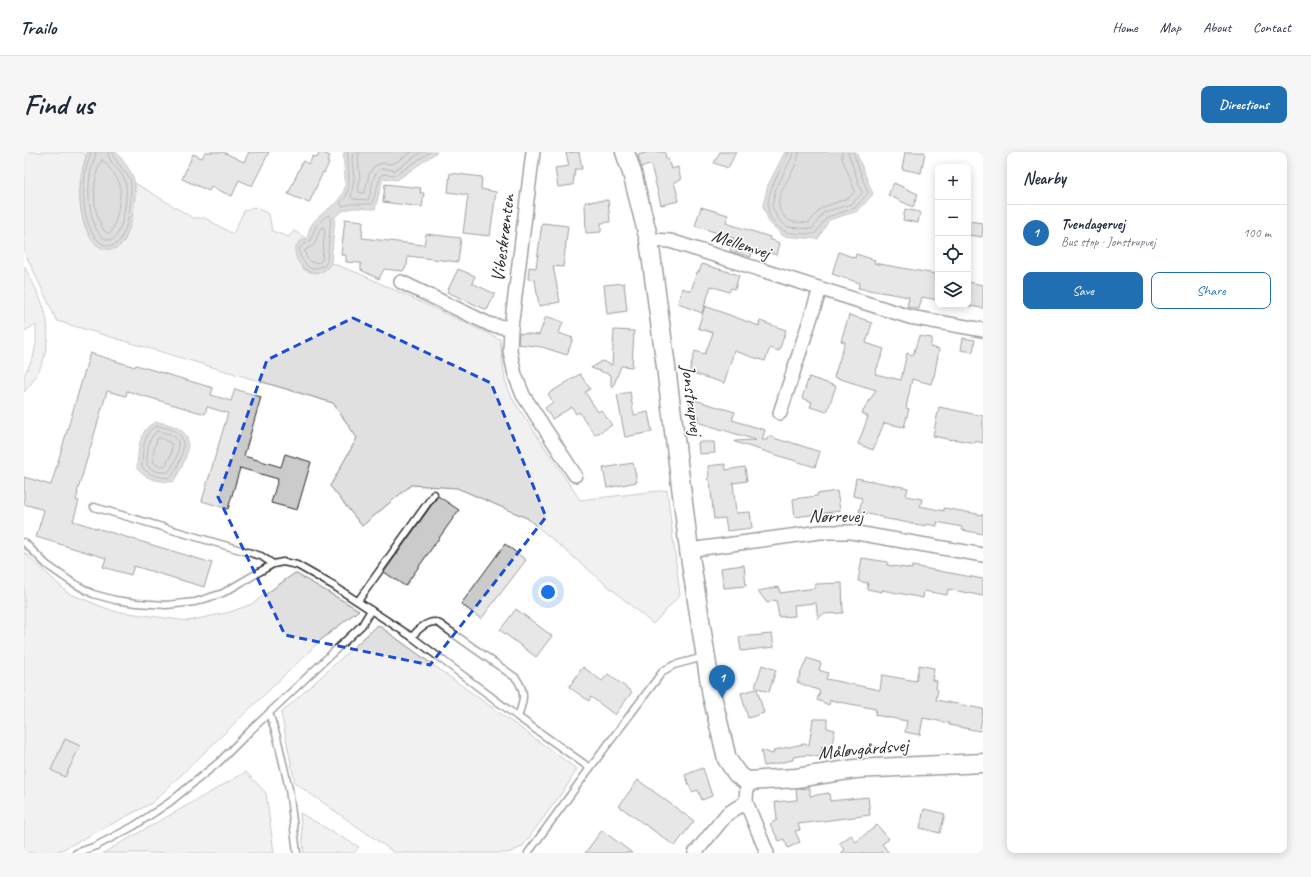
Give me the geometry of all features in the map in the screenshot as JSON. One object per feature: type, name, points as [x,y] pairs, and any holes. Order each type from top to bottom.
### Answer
[{"type":"street","name":"Vibeskrænten","points":[[533,152],[511,328],[510,351],[515,375],[524,395],[575,475]]},
{"type":"street","name":"Jonstrupvej","points":[[625,152],[632,173],[649,240],[666,360],[689,550],[712,696],[727,759],[737,774],[748,781]]},
{"type":"street","name":"Mellemvej","points":[[649,240],[670,241],[910,317],[983,330]]},
{"type":"street","points":[[401,282],[491,324],[511,328]]},
{"type":"street","points":[[780,413],[820,289]]},
{"type":"street","name":"Nørrevej","points":[[689,550],[820,532],[851,532],[983,555]]},
{"type":"street","name":"Måløvgårdsvej","points":[[748,781],[796,778],[855,769],[983,763]]},
{"type":"street","points":[[748,781],[746,802],[767,853]]},
{"type":"street","points":[[695,853],[727,814],[746,802]]},
{"type":"lane","points":[[358,601],[434,494]]},
{"type":"lane","points":[[94,507],[260,556],[273,564]]},
{"type":"lane","points":[[24,542],[47,565],[70,581],[93,594],[137,604],[166,605],[195,602],[223,593],[273,564],[283,562],[296,565],[334,586],[412,637],[518,717],[590,768]]},
{"type":"lane","points":[[76,853],[96,846],[134,826],[170,802],[219,762],[362,625],[372,610]]},
{"type":"lane","points":[[412,637],[416,631],[425,625],[436,622],[516,678],[522,686],[524,695],[518,717]]},
{"type":"lane","points":[[529,853],[590,768],[663,671],[674,665],[705,656]]},
{"type":"lane","points":[[270,713],[289,789],[297,853]]},
{"type":"highlighted area","points":[[353,318],[491,383],[546,517],[430,665],[285,635],[218,497],[267,360]]},
{"type":"shaded area","points":[[24,152],[83,152],[86,156],[80,189],[81,211],[83,222],[93,242],[124,242],[132,212],[135,183],[193,218],[205,218],[233,234],[244,211],[254,207],[269,214],[272,231],[289,237],[294,231],[307,239],[300,241],[296,246],[303,269],[315,273],[322,271],[331,263],[358,273],[500,339],[505,380],[512,398],[580,500],[667,490],[680,595],[653,624],[527,518],[457,488],[411,485],[362,526],[330,486],[357,438],[333,403],[57,321],[24,251]]},
{"type":"shaded area","points":[[24,266],[42,302],[47,319],[48,331],[42,364],[37,374],[24,392],[24,375],[33,358],[36,344],[36,325],[24,331]]},
{"type":"shaded area","points":[[24,552],[68,593],[113,611],[188,621],[230,612],[252,604],[295,573],[359,610],[322,639],[152,803],[64,849],[52,853],[24,853]]},
{"type":"shaded area","points":[[378,625],[577,769],[567,786],[522,847],[508,853],[395,853],[295,783],[281,713]]},
{"type":"shaded area","points":[[246,772],[266,793],[274,853],[103,853]]},
{"type":"shaded area","points":[[300,813],[359,847],[354,853],[304,853]]},
{"type":"water","points":[[87,152],[116,152],[128,167],[135,184],[134,204],[130,226],[122,244],[114,249],[104,248],[95,243],[87,230],[83,219],[80,191]]},
{"type":"water","points":[[344,152],[437,152],[397,180],[383,178],[375,209],[354,208],[344,210],[335,217],[331,263],[324,270],[317,273],[310,272],[303,268],[298,262],[295,255],[295,249],[300,242],[307,239],[310,227],[315,220],[342,195],[345,185]]},
{"type":"water","points":[[785,152],[856,152],[873,194],[858,211],[829,220],[818,239],[783,236],[769,222],[763,206],[768,185]]},
{"type":"water","points":[[157,422],[178,428],[186,435],[188,442],[186,456],[173,482],[154,480],[145,476],[137,469],[140,441],[146,429]]},
{"type":"building","points":[[205,152],[223,152],[244,162],[249,152],[269,152],[252,186],[239,180],[232,196],[211,187],[209,191],[182,179],[193,154],[202,158]]},
{"type":"building","points":[[320,152],[330,156],[327,162],[329,163],[324,173],[323,172],[309,203],[288,194],[303,161],[309,164],[313,156],[317,158]]},
{"type":"building","points":[[579,152],[582,169],[575,169],[573,185],[558,187],[555,168],[569,166],[566,153]]},
{"type":"building","points":[[649,152],[665,152],[666,159],[668,159],[671,169],[678,167],[681,180],[674,182],[679,201],[661,205],[651,165],[641,167],[638,155]]},
{"type":"building","points":[[720,152],[736,152],[728,168],[714,163]]},
{"type":"building","points":[[905,152],[925,152],[921,173],[902,169]]},
{"type":"building","points":[[450,173],[482,177],[481,189],[496,192],[490,236],[463,233],[468,195],[448,192]]},
{"type":"building","points":[[894,183],[918,194],[913,207],[888,195]]},
{"type":"building","points":[[385,184],[421,188],[420,193],[424,193],[422,207],[383,202]]},
{"type":"building","points":[[608,200],[610,222],[601,223],[601,232],[586,233],[585,202]]},
{"type":"building","points":[[701,207],[728,215],[726,223],[770,237],[769,239],[780,243],[777,255],[759,250],[758,253],[752,252],[751,257],[730,251],[734,238],[695,226]]},
{"type":"building","points":[[905,209],[920,212],[918,223],[903,220]]},
{"type":"building","points":[[345,219],[363,221],[362,238],[424,245],[426,234],[461,238],[458,262],[408,256],[407,265],[403,271],[384,269],[379,279],[361,270],[361,263],[346,262],[346,255],[341,255]]},
{"type":"building","points":[[971,221],[983,223],[982,237],[971,235]]},
{"type":"building","points":[[542,223],[568,226],[563,267],[553,266],[560,302],[539,306],[535,280],[528,279],[529,267],[536,268]]},
{"type":"building","points":[[839,252],[855,258],[856,254],[875,260],[874,263],[935,274],[935,299],[922,297],[919,309],[907,307],[909,297],[858,288],[860,283],[832,274]]},
{"type":"building","points":[[702,264],[739,275],[735,289],[731,288],[729,292],[711,286],[702,313],[678,303],[682,288],[691,291],[697,272],[699,272]]},
{"type":"building","points":[[458,269],[475,276],[472,283],[495,294],[487,310],[447,292]]},
{"type":"building","points":[[624,283],[627,311],[607,314],[604,285]]},
{"type":"building","points":[[971,283],[983,285],[983,308],[971,306]]},
{"type":"building","points":[[705,306],[759,326],[760,321],[786,330],[779,351],[770,348],[765,361],[734,351],[724,383],[689,372],[695,351],[705,354],[713,333],[698,328]]},
{"type":"building","points":[[849,315],[872,323],[866,343],[884,349],[875,374],[901,380],[907,353],[913,355],[919,336],[932,338],[930,347],[939,349],[934,377],[931,384],[912,379],[906,408],[909,409],[904,427],[884,423],[873,450],[858,444],[868,417],[862,413],[876,390],[834,377],[845,342],[841,341]]},
{"type":"building","points":[[546,316],[563,322],[559,333],[573,338],[567,355],[542,347],[518,344],[519,333],[539,335]]},
{"type":"building","points":[[614,330],[634,331],[632,367],[621,366],[613,387],[611,387],[611,375],[591,368],[602,361],[612,365]]},
{"type":"building","points":[[963,338],[975,340],[973,352],[961,350]]},
{"type":"building","points":[[90,353],[213,388],[211,395],[231,401],[235,389],[261,397],[244,456],[281,467],[285,454],[311,462],[297,510],[271,503],[278,479],[240,468],[228,509],[202,501],[228,413],[207,407],[205,414],[127,391],[126,396],[107,391],[77,493],[76,500],[79,501],[73,521],[212,563],[204,587],[134,566],[131,575],[103,567],[106,558],[36,537],[44,510],[24,504],[24,477],[51,485]]},
{"type":"building","points":[[580,374],[590,389],[585,392],[598,412],[601,410],[612,425],[595,435],[579,412],[576,414],[572,407],[552,419],[545,408],[553,402],[548,394]]},
{"type":"building","points":[[809,377],[836,386],[827,412],[810,407],[812,402],[802,398]]},
{"type":"building","points":[[630,392],[634,415],[648,412],[652,432],[625,437],[617,395]]},
{"type":"building","points":[[691,399],[735,412],[732,420],[765,430],[762,440],[767,440],[768,436],[820,452],[815,467],[735,442],[756,440],[697,422],[699,416],[687,412]]},
{"type":"building","points":[[939,407],[983,416],[983,443],[975,441],[975,443],[952,440],[933,436]]},
{"type":"building","points":[[698,442],[714,442],[715,453],[699,454]]},
{"type":"building","points":[[633,463],[637,482],[607,488],[603,468]]},
{"type":"building","points":[[725,464],[726,470],[745,467],[747,481],[733,483],[736,513],[750,512],[752,528],[727,531],[725,518],[714,519],[710,482],[707,479],[709,476],[708,466]]},
{"type":"building","points":[[856,478],[908,488],[906,496],[922,499],[920,506],[944,511],[944,508],[983,515],[983,534],[962,530],[962,527],[937,522],[937,526],[926,524],[926,526],[859,512],[862,498],[853,496]]},
{"type":"building","points":[[837,491],[840,511],[795,517],[793,499],[817,496],[817,494]]},
{"type":"building","points":[[438,496],[459,510],[405,586],[384,572]]},
{"type":"building","points":[[505,544],[526,560],[481,619],[461,604]]},
{"type":"building","points":[[862,558],[888,562],[887,565],[912,569],[912,566],[983,579],[983,596],[948,589],[947,595],[924,591],[923,598],[882,590],[882,592],[867,589],[868,583],[858,581]]},
{"type":"building","points":[[744,565],[746,586],[724,588],[721,568]]},
{"type":"building","points":[[842,583],[843,613],[823,614],[818,619],[816,603],[794,605],[795,616],[779,617],[776,600],[767,603],[758,591],[779,587],[780,593],[815,588],[815,584]]},
{"type":"building","points":[[516,609],[552,636],[536,657],[500,630]]},
{"type":"building","points":[[772,634],[774,647],[741,651],[739,637]]},
{"type":"building","points":[[807,658],[821,663],[819,670],[828,673],[826,679],[880,690],[882,675],[916,681],[919,665],[934,668],[932,680],[937,681],[936,689],[938,690],[936,700],[983,709],[980,731],[923,718],[920,735],[905,732],[907,721],[875,715],[876,709],[830,700],[829,705],[817,700],[820,691],[797,682]]},
{"type":"building","points":[[762,665],[776,670],[769,692],[755,687]]},
{"type":"building","points":[[583,667],[602,681],[608,674],[632,692],[615,715],[591,697],[589,701],[569,687]]},
{"type":"building","points":[[757,689],[764,713],[748,718],[741,693]]},
{"type":"building","points":[[813,719],[827,719],[827,728],[835,730],[831,748],[822,746],[820,757],[807,755],[793,757],[793,760],[764,766],[761,750],[773,754],[774,750],[803,744],[809,745]]},
{"type":"building","points":[[65,739],[80,746],[65,777],[51,770]]},
{"type":"building","points":[[703,768],[712,796],[702,800],[698,790],[692,792],[685,775]]},
{"type":"building","points":[[638,780],[694,821],[675,846],[619,806]]},
{"type":"building","points":[[810,788],[810,796],[829,793],[830,801],[868,797],[870,815],[798,824],[800,830],[795,831],[800,842],[788,848],[784,839],[779,841],[770,824],[777,820],[775,802],[797,800],[796,789]]},
{"type":"building","points":[[924,809],[945,814],[940,833],[920,828]]},
{"type":"building","points":[[877,825],[889,839],[882,844],[889,853],[841,853],[845,850],[839,844],[851,835],[856,842]]},
{"type":"building","points":[[602,830],[632,853],[585,853]]},
{"type":"place","name":"Tvendagervej","points":[[722,698]]}]
